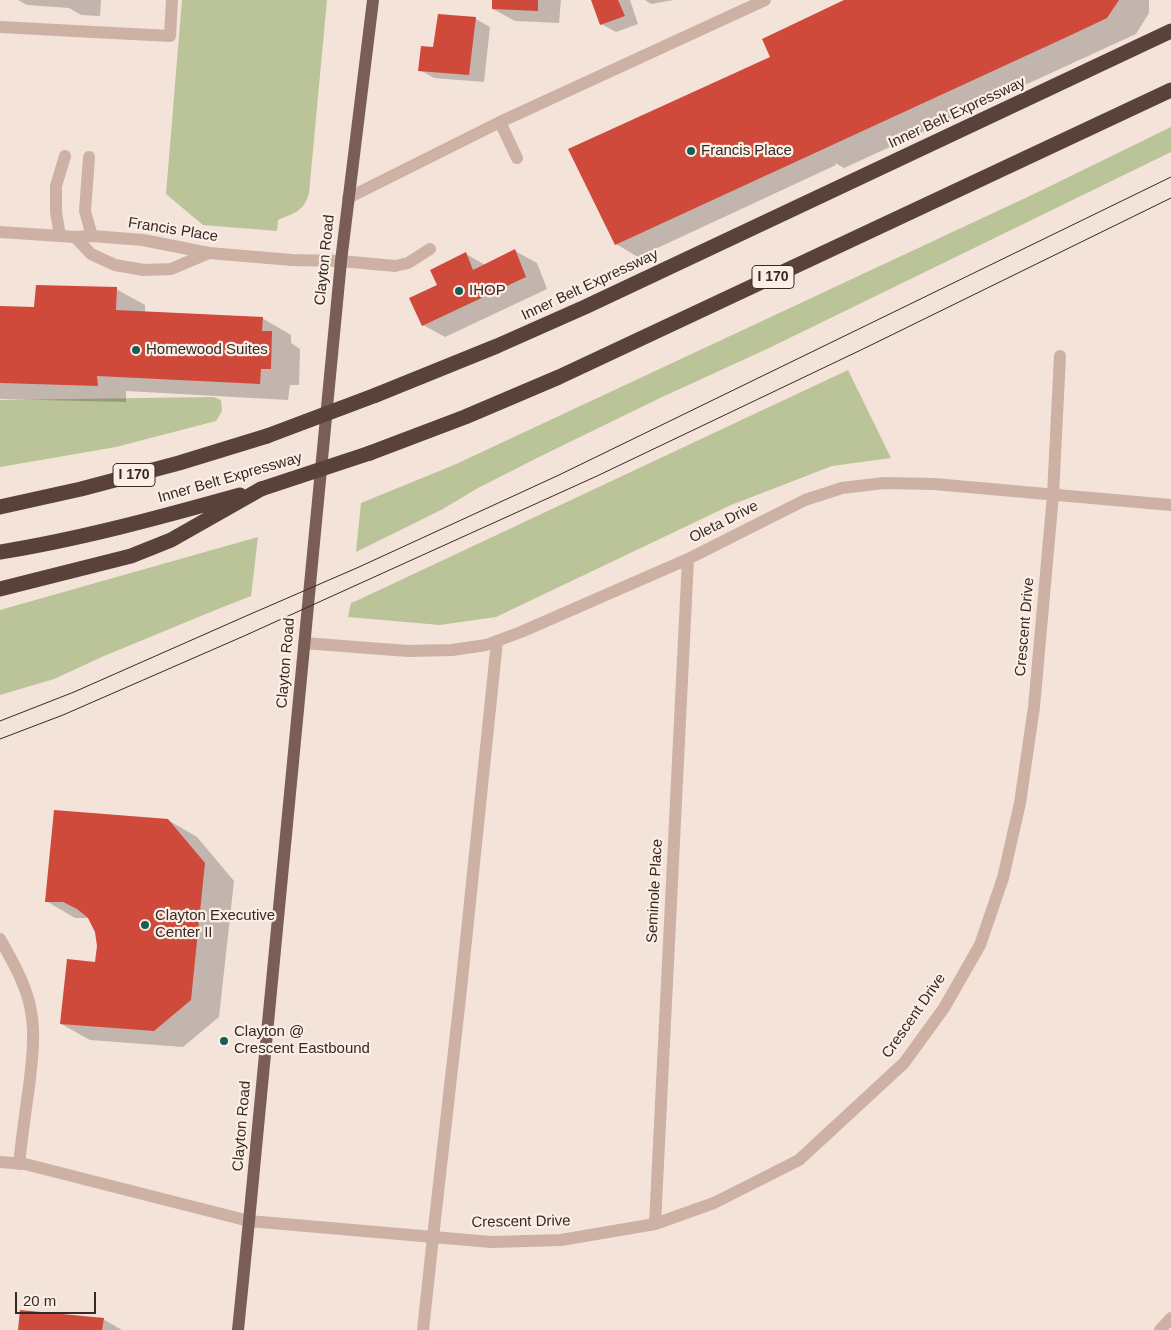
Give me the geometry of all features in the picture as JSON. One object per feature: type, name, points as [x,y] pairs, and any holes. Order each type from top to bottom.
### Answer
[{"type":"highway","name":"Inner Belt Expressway","points":[[0,507],[82,489],[179,463],[267,436],[376,395],[497,346],[585,307],[1171,31]]},
{"type":"highway","name":"Inner Belt Expressway","points":[[0,552],[31,547],[148,520],[261,489],[370,453],[465,417],[559,377],[1171,90]]},
{"type":"highway","points":[[0,589],[131,556],[171,540],[261,489]]},
{"type":"main road","name":"Clayton Road","points":[[238,1330],[341,261],[373,0]]},
{"type":"street","points":[[0,26],[170,36],[172,0]]},
{"type":"street","points":[[348,198],[500,122],[765,0]]},
{"type":"street","points":[[500,122],[517,158]]},
{"type":"street","points":[[60,236],[56,212],[56,186],[65,156]]},
{"type":"street","points":[[89,157],[85,211],[92,236]]},
{"type":"street","name":"Francis Place","points":[[0,232],[143,240],[209,253],[395,266],[408,263],[430,249]]},
{"type":"street","points":[[75,237],[91,254],[115,265],[144,270],[171,269],[209,253]]},
{"type":"street","name":"Crescent Drive","points":[[0,1162],[19,1164],[249,1221],[491,1242],[561,1240],[655,1224],[714,1203],[799,1160],[904,1063],[944,1008],[980,945],[1003,878],[1020,803],[1034,707],[1053,495],[1060,356]]},
{"type":"street","name":"Oleta Drive","points":[[304,643],[408,651],[452,650],[486,646],[688,559],[805,500],[842,488],[884,484],[934,484],[1171,504]]},
{"type":"street","name":"Seminole Place","points":[[655,1224],[688,559]]},
{"type":"street","points":[[423,1330],[497,641]]},
{"type":"street","points":[[0,939],[14,964],[24,988],[30,1006],[34,1031],[19,1164]]},
{"type":"street","points":[[1160,1330],[1171,1318]]},
{"type":"green space","points":[[182,0],[327,0],[309,193],[298,211],[278,220],[277,231],[203,225],[166,194]]},
{"type":"green space","points":[[1171,127],[1171,152],[767,349],[541,456],[478,488],[441,510],[356,552],[361,503],[454,465],[1036,193]]},
{"type":"green space","points":[[848,370],[891,458],[832,466],[731,505],[496,617],[440,625],[348,617],[351,603]]},
{"type":"green space","points":[[214,397],[221,400],[222,411],[216,421],[116,447],[0,467],[0,400]]},
{"type":"green space","points":[[258,537],[251,596],[104,656],[54,679],[0,695],[0,610]]},
{"type":"building","points":[[492,0],[538,0],[538,11],[492,9]]},
{"type":"building","points":[[591,0],[618,0],[625,16],[600,25]]},
{"type":"building","points":[[844,0],[1119,0],[1107,18],[615,245],[568,149],[770,57],[762,39]]},
{"type":"building","points":[[438,14],[476,17],[469,75],[418,71],[421,46],[433,47]]},
{"type":"building","name":"IHOP","points":[[515,249],[526,277],[422,326],[409,298],[437,285],[430,270],[466,252],[473,270]]},
{"type":"building","name":"Homewood Suites","points":[[36,285],[117,287],[116,310],[263,317],[262,331],[272,331],[271,369],[261,369],[260,384],[97,376],[98,386],[0,383],[0,306],[34,307]]},
{"type":"building","name":"Clayton Executive Center II","points":[[54,810],[168,819],[205,863],[191,1000],[154,1031],[60,1024],[67,959],[95,962],[97,946],[95,932],[88,918],[77,909],[63,902],[45,902]]},
{"type":"building","points":[[20,1310],[104,1318],[102,1330],[18,1330]]},
{"type":"tram line","points":[[0,721],[74,692],[359,567],[559,475],[1171,177]]},
{"type":"tram line","points":[[0,739],[63,715],[244,636],[597,476],[863,349],[1171,198]]},
{"type":"place","name":"Francis Place","points":[[691,151]]},
{"type":"place","name":"IHOP","points":[[459,291]]},
{"type":"place","name":"Homewood Suites","points":[[136,350]]},
{"type":"place","name":"Clayton Executive Center II","points":[[145,925]]},
{"type":"place","name":"Clayton @ Crescent Eastbound","points":[[224,1041]]}]
